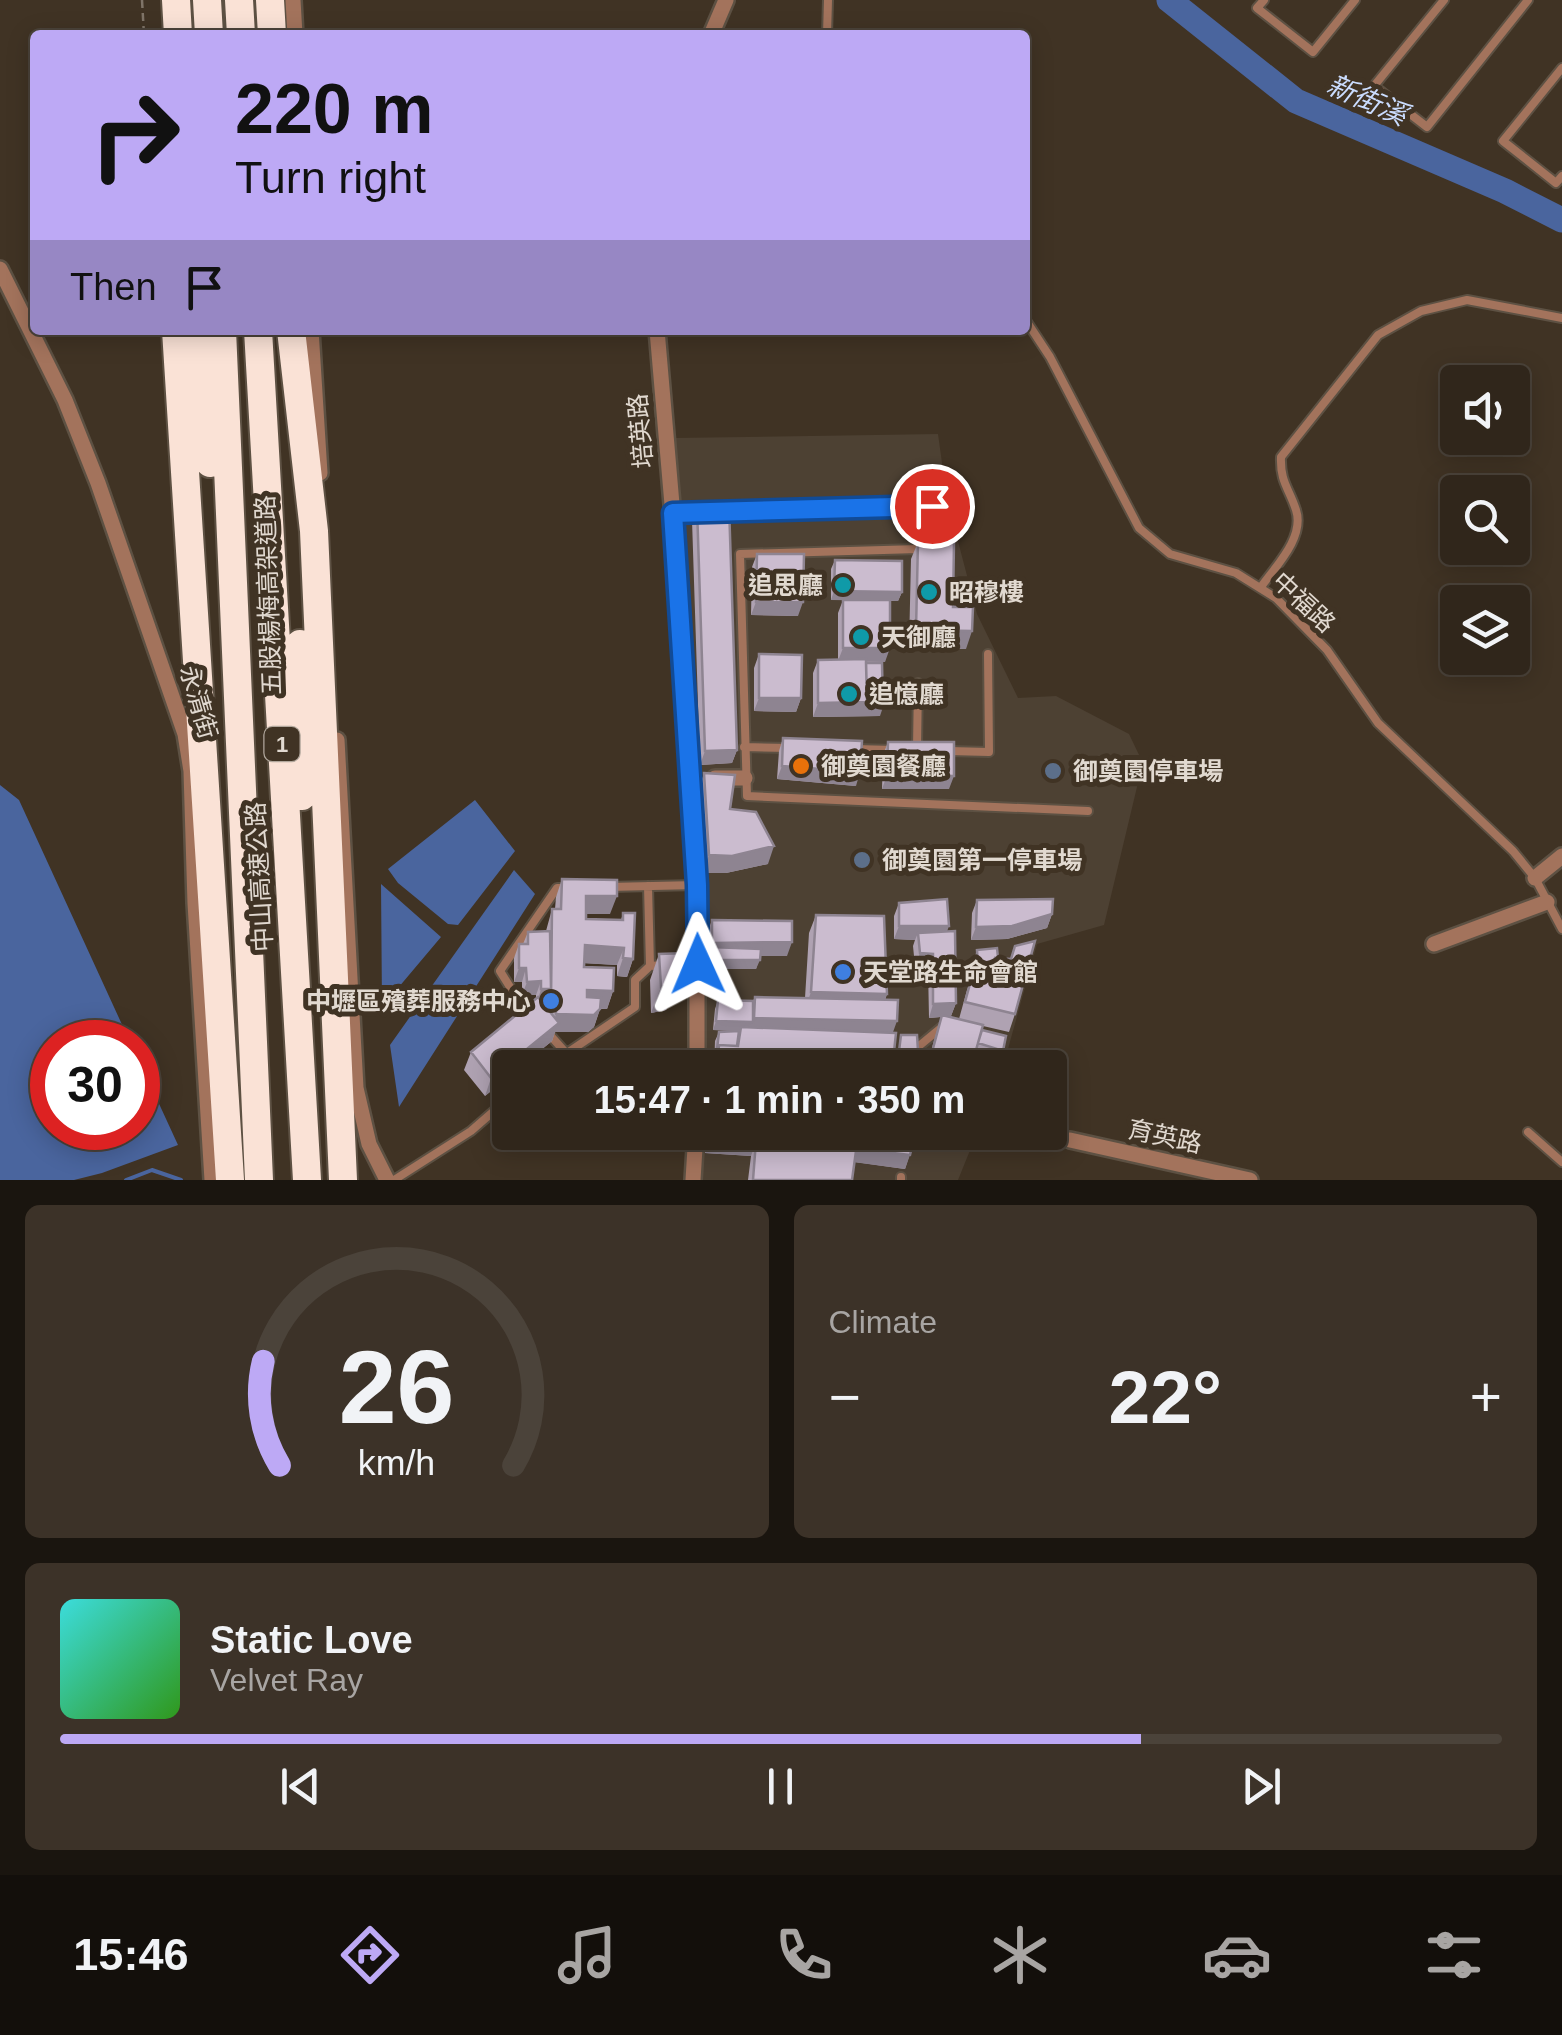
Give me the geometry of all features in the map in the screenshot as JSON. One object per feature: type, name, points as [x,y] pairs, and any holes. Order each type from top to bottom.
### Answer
[{"type":"highway","points":[[176,0],[178,30]]},
{"type":"highway","points":[[207,0],[209,30]]},
{"type":"highway","points":[[239,0],[241,30]]},
{"type":"highway","points":[[270,0],[272,30]]},
{"type":"highway","points":[[176,335],[230,1180]]},
{"type":"highway","name":"五股楊梅高架道路","points":[[200,335],[254,1074]]},
{"type":"highway","name":"中山高速公路","points":[[222,335],[259,1180]]},
{"type":"highway","name":"中山高速公路","points":[[258,335],[306,1169]]},
{"type":"highway","name":"五股楊梅高架道路","points":[[290,335],[302,678],[306,1169]]},
{"type":"highway","points":[[291,335],[314,531],[344,1180]]},
{"type":"street","points":[[293,0],[296,30]]},
{"type":"street","points":[[713,30],[726,0]]},
{"type":"street","name":"永清街","points":[[0,269],[30,329]]},
{"type":"street","name":"永清街","points":[[33,335],[65,400],[98,483],[185,734],[191,771],[212,1180]]},
{"type":"street","points":[[312,335],[356,1088],[368,1144],[390,1180]]},
{"type":"street","name":"培英路","points":[[657,335],[691,778],[697,885],[698,1050]]},
{"type":"street","points":[[691,778],[745,778]]},
{"type":"street","points":[[1535,878],[1562,856]]},
{"type":"street","points":[[1434,944],[1547,902]]},
{"type":"street","name":"育英路","points":[[1070,1140],[1250,1180]]},
{"type":"street","points":[[694,1180],[695,1150]]},
{"type":"lane","points":[[827,30],[828,0]]},
{"type":"lane","points":[[1264,0],[1257,8],[1314,52],[1355,0]]},
{"type":"lane","points":[[1444,0],[1374,86],[1427,127],[1528,0]]},
{"type":"lane","points":[[1562,68],[1504,141],[1556,183],[1562,176]]},
{"type":"lane","points":[[1261,587],[1295,538],[1298,513],[1280,478],[1281,457],[1378,336],[1421,311],[1467,300],[1562,318]]},
{"type":"lane","name":"中福路","points":[[1030,327],[1050,357],[1139,528],[1170,554],[1236,573],[1261,587],[1326,650],[1378,723],[1514,851],[1535,878],[1562,929]]},
{"type":"lane","points":[[673,513],[932,506]]},
{"type":"lane","points":[[917,565],[918,549],[740,554],[747,796],[1088,812]]},
{"type":"lane","points":[[840,749],[988,752],[988,654]]},
{"type":"lane","points":[[917,750],[918,683]]},
{"type":"lane","points":[[744,748],[802,748]]},
{"type":"lane","points":[[593,887],[697,885]]},
{"type":"lane","points":[[648,886],[650,966]]},
{"type":"lane","points":[[564,1050],[538,1012],[522,1006],[500,971],[557,888],[575,888]]},
{"type":"lane","points":[[570,1050],[635,1007],[636,980],[650,966],[698,964]]},
{"type":"lane","points":[[900,1045],[919,1046],[944,1026],[960,1030]]},
{"type":"lane","points":[[698,1036],[716,1036]]},
{"type":"lane","points":[[390,1180],[471,1131],[492,1113]]},
{"type":"lane","points":[[1528,1132],[1562,1162]]},
{"type":"path","points":[[142,0],[144,30]]},
{"type":"shaded area","points":[[938,434],[947,499],[977,614],[1018,698],[1056,696],[1129,734],[1140,757],[1137,787],[1104,925],[1037,944],[1008,1050],[705,1050],[703,929],[675,438]]},
{"type":"shaded area","points":[[702,1150],[970,1150],[958,1180],[700,1180]]},
{"type":"water","points":[[0,785],[19,800],[120,1020],[30,1020],[30,1150],[160,1150],[160,1106],[178,1145],[74,1180],[0,1180]]},
{"type":"water","points":[[475,800],[515,851],[458,925],[448,924],[398,883],[388,869]]},
{"type":"water","points":[[514,870],[535,894],[399,1107],[390,1045]]},
{"type":"water","points":[[381,884],[441,937],[382,1007]]},
{"type":"building","points":[[729,505],[737,750],[705,751],[697,507]]},
{"type":"building","name":"昭穆樓","points":[[918,542],[954,542],[953,607],[973,607],[972,631],[916,630]]},
{"type":"building","points":[[757,554],[804,554],[803,602],[756,602]]},
{"type":"building","points":[[835,560],[902,561],[902,592],[834,591]]},
{"type":"building","name":"天御廳","points":[[843,600],[890,600],[890,648],[843,648]]},
{"type":"building","points":[[759,654],[802,655],[801,698],[759,698]]},
{"type":"building","points":[[866,659],[867,702],[818,703],[818,660]]},
{"type":"building","points":[[866,663],[882,663],[883,707],[865,707]]},
{"type":"building","points":[[783,738],[862,741],[860,772],[782,766]]},
{"type":"building","points":[[888,742],[954,742],[954,776],[887,775]]},
{"type":"building","points":[[704,773],[735,775],[730,809],[756,812],[774,846],[732,856],[709,855]]},
{"type":"building","points":[[562,879],[617,880],[617,896],[586,896],[586,919],[623,920],[623,913],[635,913],[633,959],[623,958],[624,948],[585,945],[584,967],[614,968],[613,991],[587,990],[587,997],[601,998],[600,1009],[594,1015],[556,1014],[556,1003],[551,1002],[552,909],[561,909]]},
{"type":"building","points":[[947,899],[949,926],[899,926],[899,903]]},
{"type":"building","points":[[1053,899],[1052,914],[1012,926],[976,927],[977,900]]},
{"type":"building","name":"天堂路生命會館","points":[[816,915],[884,916],[887,994],[811,992]]},
{"type":"building","points":[[712,920],[792,921],[792,942],[712,943]]},
{"type":"building","points":[[550,931],[551,989],[541,989],[541,981],[527,982],[526,968],[519,968],[519,944],[528,944],[528,932]]},
{"type":"building","points":[[955,931],[956,1003],[933,1004],[933,954],[920,953],[918,933]]},
{"type":"building","points":[[1035,941],[1015,1014],[965,1002],[973,973],[989,974],[995,958],[1011,959],[1015,946]]},
{"type":"building","points":[[710,947],[761,949],[760,960],[709,960]]},
{"type":"building","points":[[997,948],[998,958],[992,965],[978,966],[977,950]]},
{"type":"building","points":[[687,953],[686,975],[674,976],[675,984],[661,987],[659,954]]},
{"type":"building","points":[[709,977],[720,977],[720,990],[709,990]]},
{"type":"building","points":[[538,997],[559,1023],[526,1050],[492,1050],[491,1078],[471,1052]]},
{"type":"building","points":[[755,997],[898,1000],[897,1021],[754,1018]]},
{"type":"building","points":[[718,1000],[753,1001],[753,1022],[716,1021]]},
{"type":"building","points":[[942,1015],[983,1025],[976,1050],[933,1050]]},
{"type":"building","points":[[741,1027],[896,1033],[894,1050],[719,1050],[719,1045],[738,1046]]},
{"type":"building","points":[[982,1030],[1006,1036],[1003,1050],[978,1043]]},
{"type":"building","points":[[739,1031],[737,1046],[719,1045],[717,1049],[719,1032]]},
{"type":"building","points":[[901,1035],[917,1035],[918,1050],[899,1050]]},
{"type":"building","points":[[755,1150],[856,1151],[852,1180],[753,1180]]},
{"type":"building","points":[[868,1150],[911,1150],[910,1155]]},
{"type":"waterway","name":"新街溪","points":[[1169,0],[1296,101],[1505,191],[1562,220]]},
{"type":"waterway","points":[[126,1180],[152,1170],[181,1180]]},
{"type":"place","name":"追思廳","points":[[843,585]]},
{"type":"place","name":"昭穆樓","points":[[929,592]]},
{"type":"place","name":"天御廳","points":[[861,637]]},
{"type":"place","name":"追憶廳","points":[[849,694]]},
{"type":"place","name":"御奠園餐廳","points":[[801,766]]},
{"type":"place","name":"御奠園停車場","points":[[1053,771]]},
{"type":"place","name":"御奠園第一停車場","points":[[862,860]]},
{"type":"place","name":"天堂路生命會館","points":[[843,972]]},
{"type":"place","name":"中壢區殯葬服務中心","points":[[551,1001]]},
{"type":"route","points":[[698,964],[697,885],[673,513],[932,506]]}]
